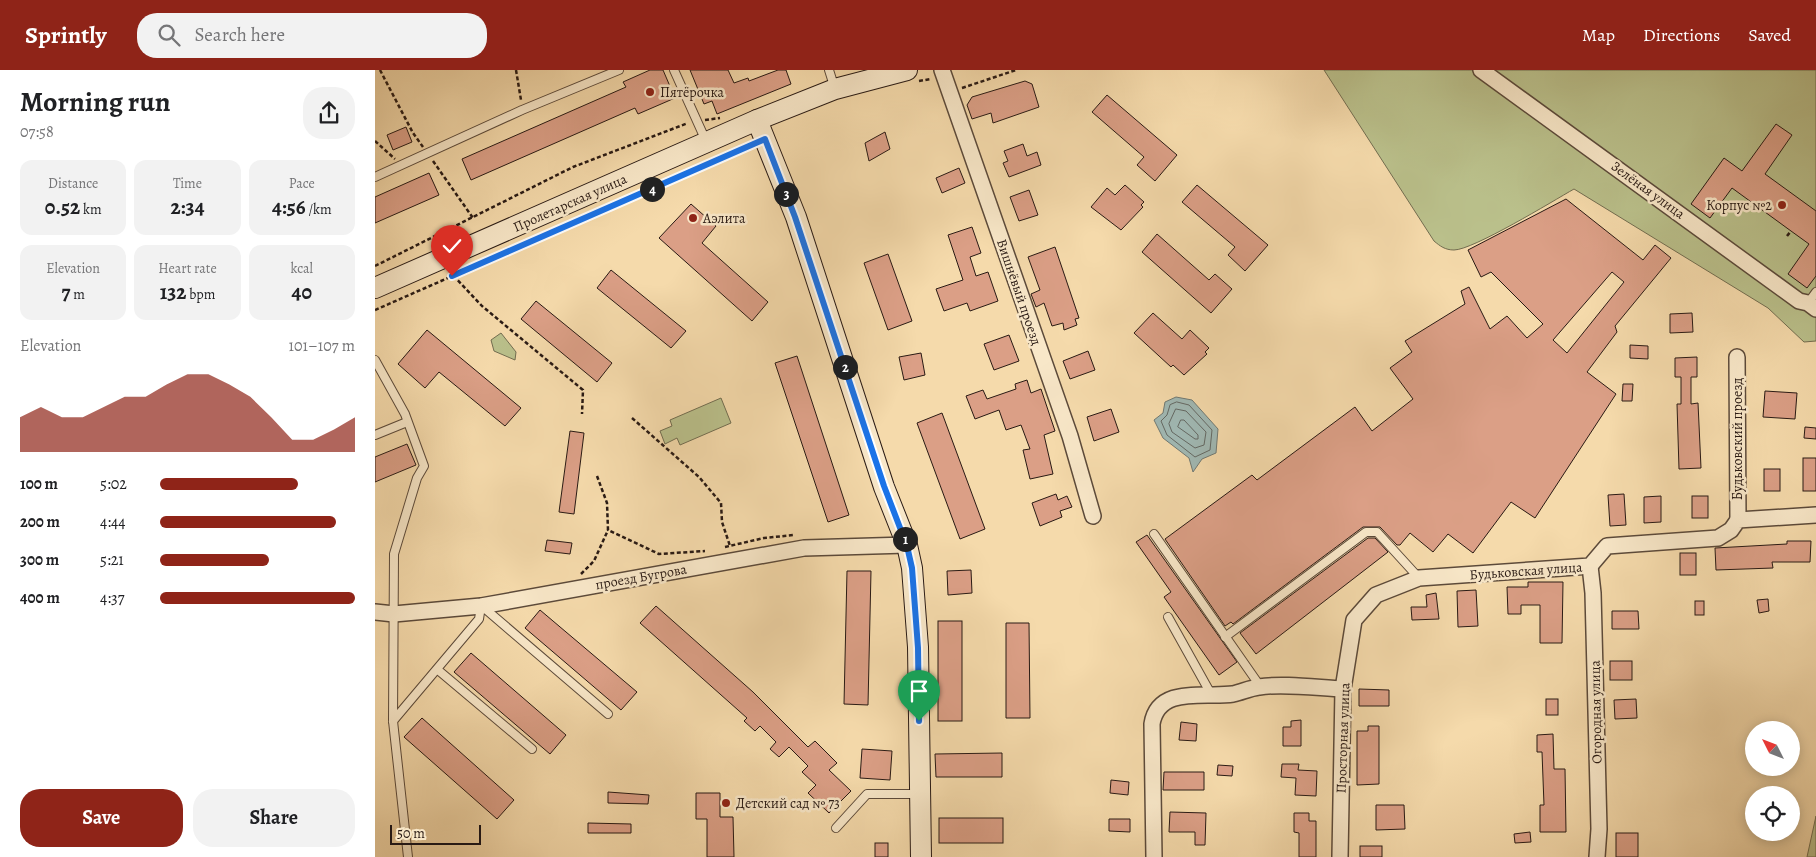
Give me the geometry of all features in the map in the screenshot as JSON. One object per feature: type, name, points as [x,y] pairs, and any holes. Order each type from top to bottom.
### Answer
[{"type":"street","name":"Вишнёвый проезд","points":[[942,70],[1070,436],[1093,516]]},
{"type":"street","name":"Зелёная улица","points":[[1481,70],[1799,301],[1813,302]]},
{"type":"street","name":"Пролетарская улица","points":[[375,288],[757,120],[830,75],[911,76]]},
{"type":"street","points":[[757,120],[795,217],[884,486],[907,546],[912,568],[918,648],[921,857]]},
{"type":"street","name":"Будьковский проезд","points":[[1737,357],[1738,520]]},
{"type":"street","points":[[1738,520],[1816,515]]},
{"type":"street","name":"Будьковская улица","points":[[1354,620],[1376,595],[1419,578],[1590,566],[1607,546],[1718,538],[1731,530],[1738,520]]},
{"type":"street","name":"проезд Бугрова","points":[[375,612],[394,614],[481,606],[805,548],[907,546]]},
{"type":"street","name":"Огородная улица","points":[[1590,566],[1594,603],[1599,829],[1597,857]]},
{"type":"street","name":"Просторная улица","points":[[1340,857],[1343,689],[1354,620]]},
{"type":"street","points":[[1154,857],[1153,716],[1159,706],[1186,695],[1232,694],[1260,686],[1343,689]]},
{"type":"lane","points":[[375,177],[522,110],[619,70]]},
{"type":"lane","points":[[673,70],[707,142]]},
{"type":"lane","points":[[375,360],[405,414],[424,466],[417,478],[394,554],[393,721],[408,857]]},
{"type":"lane","points":[[375,435],[407,422]]},
{"type":"lane","points":[[1225,636],[1365,532],[1377,532],[1419,578]]},
{"type":"lane","points":[[1154,534],[1260,686]]},
{"type":"lane","points":[[393,721],[438,670],[479,619],[481,606]]},
{"type":"lane","points":[[481,606],[608,714]]},
{"type":"lane","points":[[1169,617],[1211,694]]},
{"type":"lane","points":[[438,670],[532,749]]},
{"type":"lane","points":[[836,828],[867,794],[921,794]]},
{"type":"path","points":[[380,70],[413,133],[473,218]]},
{"type":"path","points":[[516,70],[522,110]]},
{"type":"path","points":[[911,76],[932,78],[950,92],[1016,70]]},
{"type":"path","points":[[375,266],[573,167],[696,120],[716,119],[725,116]]},
{"type":"path","points":[[375,310],[765,139]]},
{"type":"path","points":[[1746,206],[1750,201]]},
{"type":"path","points":[[1787,236],[1791,231]]},
{"type":"path","points":[[443,259],[452,276],[482,306],[583,390],[582,414]]},
{"type":"path","points":[[632,418],[699,477],[721,503],[722,522],[730,546]]},
{"type":"path","points":[[577,579],[594,561],[608,530],[607,503],[597,476]]},
{"type":"path","points":[[608,530],[659,554],[710,551]]},
{"type":"path","points":[[720,548],[764,538],[797,534]]},
{"type":"green space","points":[[1324,70],[1816,70],[1816,341],[1804,342],[1768,308],[1574,189],[1478,242],[1454,250],[1443,247],[1434,241]]},
{"type":"green space","points":[[501,333],[516,352],[515,360],[494,351],[491,340]]},
{"type":"green space","points":[[721,398],[731,423],[680,445],[677,438],[665,444],[660,431],[672,426],[670,420]]},
{"type":"green space","points":[[1816,816],[1816,857],[1807,857]]},
{"type":"water","points":[[1176,397],[1192,400],[1218,429],[1216,453],[1202,459],[1193,472],[1189,458],[1163,438],[1154,420],[1163,413],[1165,402]]},
{"type":"building","points":[[650,70],[663,70],[675,98],[638,114],[635,108],[471,180],[462,159],[626,87],[623,82]]},
{"type":"building","points":[[690,70],[728,70],[734,83],[748,78],[749,81],[778,70],[786,70],[791,84],[717,114],[712,101],[704,104]]},
{"type":"building","points":[[1025,81],[1032,84],[1039,107],[993,123],[991,113],[972,119],[967,105],[972,97]]},
{"type":"building","points":[[1107,95],[1177,155],[1155,181],[1137,165],[1144,157],[1092,112]]},
{"type":"building","name":"Корпус №2","points":[[1776,124],[1792,135],[1765,174],[1816,211],[1816,276],[1807,288],[1788,274],[1809,244],[1732,188],[1710,218],[1691,204],[1724,158],[1742,171]]},
{"type":"building","points":[[406,127],[412,142],[393,150],[387,135]]},
{"type":"building","points":[[885,132],[890,149],[869,161],[865,143]]},
{"type":"building","points":[[1023,144],[1027,156],[1037,152],[1041,165],[1009,177],[1003,163],[1008,161],[1004,151]]},
{"type":"building","points":[[959,168],[965,183],[942,193],[936,178]]},
{"type":"building","points":[[429,173],[439,195],[375,223],[375,197]]},
{"type":"building","points":[[1125,185],[1144,202],[1141,205],[1143,207],[1121,230],[1091,207],[1107,188],[1115,195]]},
{"type":"building","points":[[1197,185],[1268,245],[1245,271],[1228,255],[1235,247],[1182,202]]},
{"type":"building","points":[[1029,190],[1038,215],[1019,221],[1010,197]]},
{"type":"building","points":[[1566,199],[1643,260],[1655,245],[1671,258],[1615,326],[1617,332],[1587,372],[1616,394],[1535,518],[1511,502],[1473,553],[1448,534],[1433,552],[1410,533],[1400,545],[1397,545],[1380,527],[1363,527],[1233,624],[1231,622],[1225,626],[1165,539],[1252,475],[1257,480],[1355,407],[1372,431],[1413,399],[1390,368],[1412,352],[1405,341],[1465,304],[1461,291],[1469,287],[1490,329],[1507,316],[1527,338],[1543,324],[1491,272],[1481,277],[1468,250]],"holes":[[[1612,272],[1624,282],[1567,353],[1553,340]]]},
{"type":"building","points":[[691,204],[716,226],[702,243],[768,302],[752,321],[659,238]]},
{"type":"building","points":[[972,227],[981,253],[970,257],[976,276],[988,272],[998,301],[970,311],[967,303],[944,311],[936,289],[963,280],[948,235]]},
{"type":"building","points":[[1157,234],[1209,280],[1215,274],[1232,289],[1211,313],[1142,252]]},
{"type":"building","points":[[1055,247],[1079,318],[1075,319],[1077,325],[1064,330],[1063,323],[1052,326],[1044,303],[1036,307],[1031,294],[1040,290],[1028,257]]},
{"type":"building","points":[[888,254],[912,321],[888,330],[864,263]]},
{"type":"building","points":[[611,270],[686,331],[671,348],[597,288]]},
{"type":"building","points":[[536,301],[612,363],[597,382],[521,319]]},
{"type":"building","points":[[1153,313],[1182,339],[1190,330],[1209,348],[1205,352],[1207,354],[1184,375],[1173,365],[1171,367],[1134,333]]},
{"type":"building","points":[[1692,313],[1693,332],[1670,333],[1670,314]]},
{"type":"building","points":[[427,330],[521,408],[505,426],[439,372],[425,388],[398,364]]},
{"type":"building","points":[[1009,335],[1019,361],[994,370],[984,344]]},
{"type":"building","points":[[1630,345],[1648,346],[1648,359],[1630,358]]},
{"type":"building","points":[[1088,351],[1095,370],[1070,379],[1063,361]]},
{"type":"building","points":[[921,353],[925,375],[904,380],[899,357]]},
{"type":"building","points":[[797,356],[849,515],[828,522],[775,363]]},
{"type":"building","points":[[1697,357],[1697,377],[1691,377],[1691,404],[1698,403],[1701,468],[1679,469],[1677,404],[1681,404],[1681,377],[1675,377],[1675,358]]},
{"type":"building","points":[[1027,380],[1031,393],[1041,389],[1055,431],[1044,435],[1053,474],[1030,479],[1023,450],[1030,449],[1021,425],[1006,430],[999,410],[975,419],[966,396],[983,390],[987,399],[1016,389],[1015,384]]},
{"type":"building","points":[[1623,384],[1633,384],[1632,401],[1622,401]]},
{"type":"building","points":[[1765,391],[1797,393],[1795,419],[1763,417]]},
{"type":"building","points":[[1111,409],[1119,432],[1094,441],[1087,417]]},
{"type":"building","points":[[942,413],[985,529],[960,539],[917,423]]},
{"type":"building","points":[[1805,427],[1816,428],[1816,439],[1804,438]]},
{"type":"building","points":[[570,431],[584,433],[574,514],[559,512]]},
{"type":"building","points":[[407,444],[416,465],[375,482],[375,457]]},
{"type":"building","points":[[1803,458],[1816,458],[1816,491],[1803,491]]},
{"type":"building","points":[[1764,469],[1780,469],[1780,491],[1764,491]]},
{"type":"building","points":[[1056,494],[1058,500],[1067,496],[1072,507],[1060,511],[1062,517],[1040,526],[1032,503]]},
{"type":"building","points":[[1624,494],[1626,525],[1610,526],[1608,495]]},
{"type":"building","points":[[1661,496],[1661,522],[1644,523],[1644,497]]},
{"type":"building","points":[[1692,496],[1708,496],[1708,518],[1692,518]]},
{"type":"building","points":[[1147,535],[1237,662],[1219,675],[1164,597],[1171,592],[1136,542]]},
{"type":"building","points":[[1368,538],[1375,538],[1388,552],[1256,654],[1240,633]]},
{"type":"building","points":[[547,540],[572,543],[570,554],[545,551]]},
{"type":"building","points":[[1787,541],[1811,541],[1810,562],[1772,562],[1773,568],[1716,570],[1715,548],[1787,544]]},
{"type":"building","points":[[1680,553],[1696,553],[1696,575],[1680,575]]},
{"type":"building","points":[[971,570],[972,593],[948,595],[947,571]]},
{"type":"building","points":[[847,571],[871,571],[868,705],[844,704]]},
{"type":"building","points":[[1528,582],[1563,582],[1562,643],[1540,643],[1540,605],[1521,605],[1521,614],[1508,614],[1507,587],[1528,587]]},
{"type":"building","points":[[1476,590],[1478,626],[1458,627],[1457,591]]},
{"type":"building","points":[[1436,593],[1439,619],[1412,620],[1411,607],[1427,607],[1426,595]]},
{"type":"building","points":[[1768,599],[1769,611],[1759,613],[1757,600]]},
{"type":"building","points":[[1695,601],[1704,601],[1704,615],[1695,615]]},
{"type":"building","points":[[656,606],[753,692],[808,747],[815,741],[837,763],[829,770],[851,791],[829,813],[808,793],[816,785],[802,772],[808,766],[789,747],[779,757],[770,749],[776,742],[760,726],[755,731],[744,721],[747,718],[640,623]]},
{"type":"building","points":[[540,610],[637,692],[621,710],[525,628]]},
{"type":"building","points":[[1612,611],[1638,611],[1639,629],[1612,629]]},
{"type":"building","points":[[938,621],[962,621],[962,721],[938,721]]},
{"type":"building","points":[[1006,623],[1029,623],[1030,718],[1006,718]]},
{"type":"building","points":[[471,653],[566,735],[550,754],[454,672]]},
{"type":"building","points":[[1610,661],[1632,661],[1632,680],[1610,680]]},
{"type":"building","points":[[1359,689],[1389,690],[1389,706],[1359,706]]},
{"type":"building","points":[[1546,699],[1558,699],[1558,715],[1546,715]]},
{"type":"building","points":[[1636,699],[1637,718],[1615,719],[1614,700]]},
{"type":"building","points":[[422,718],[514,800],[497,819],[404,737]]},
{"type":"building","points":[[1301,720],[1301,746],[1283,746],[1283,727],[1291,727],[1291,721]]},
{"type":"building","points":[[1181,722],[1197,724],[1196,741],[1179,740]]},
{"type":"building","points":[[1368,726],[1379,726],[1379,784],[1357,785],[1357,731],[1368,731]]},
{"type":"building","points":[[1553,734],[1554,769],[1565,769],[1566,832],[1540,832],[1540,805],[1544,805],[1542,752],[1537,752],[1537,735]]},
{"type":"building","points":[[862,749],[892,751],[890,780],[860,778]]},
{"type":"building","points":[[1002,753],[1002,777],[936,777],[935,754]]},
{"type":"building","points":[[1282,764],[1299,764],[1298,770],[1317,771],[1316,796],[1295,795],[1296,778],[1281,777]]},
{"type":"building","points":[[1218,765],[1233,766],[1232,776],[1217,775]]},
{"type":"building","points":[[1164,772],[1204,772],[1204,790],[1163,790]]},
{"type":"building","points":[[1111,780],[1129,782],[1128,795],[1110,793]]},
{"type":"building","points":[[608,792],[649,795],[648,804],[608,803]]},
{"type":"building","points":[[696,793],[720,793],[720,817],[733,817],[734,857],[707,857],[707,819],[696,819]]},
{"type":"building","points":[[1376,805],[1404,805],[1405,829],[1376,830]]},
{"type":"building","points":[[1170,812],[1206,813],[1205,845],[1195,845],[1195,832],[1169,832]]},
{"type":"building","points":[[1294,813],[1309,813],[1309,821],[1316,821],[1316,857],[1299,857],[1299,833],[1294,832]]},
{"type":"building","points":[[939,818],[1003,818],[1003,843],[939,843]]},
{"type":"building","points":[[1109,819],[1130,819],[1130,832],[1109,831]]},
{"type":"building","points":[[588,823],[631,824],[631,833],[588,833]]},
{"type":"building","points":[[1530,832],[1531,842],[1515,843],[1514,834]]},
{"type":"building","points":[[1616,833],[1638,833],[1638,857],[1616,857]]},
{"type":"building","points":[[875,843],[888,843],[888,857],[875,857]]},
{"type":"building","points":[[1360,846],[1382,846],[1382,857],[1360,857]]},
{"type":"place","name":"Пятёрочка","points":[[650,92]]},
{"type":"place","name":"Корпус №2","points":[[1782,205]]},
{"type":"place","name":"Аэлита","points":[[693,218]]},
{"type":"place","name":"Детский сад № 73","points":[[726,803]]},
{"type":"route","points":[[452,276],[765,139],[795,217],[884,486],[907,546],[912,568],[916,608],[919,721]]}]
